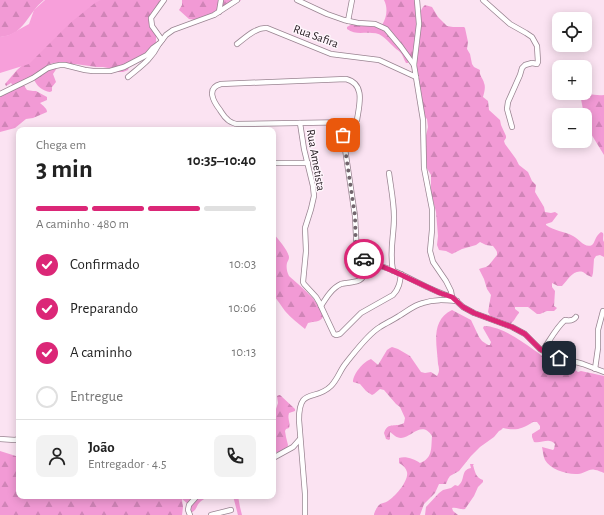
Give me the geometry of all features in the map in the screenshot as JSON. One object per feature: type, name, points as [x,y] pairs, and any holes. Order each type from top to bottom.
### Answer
[{"type":"street","points":[[161,41],[152,26],[151,18],[164,0]]},
{"type":"street","points":[[219,12],[221,0]]},
{"type":"street","points":[[128,77],[149,60],[161,41],[173,30],[210,17],[237,0]]},
{"type":"street","points":[[297,0],[327,14],[348,21],[376,24],[386,29],[414,65]]},
{"type":"street","points":[[348,21],[352,0]]},
{"type":"street","points":[[417,0],[419,24],[414,65],[423,120],[424,168],[432,209],[430,251],[433,262],[446,281],[452,297]]},
{"type":"street","points":[[483,0],[510,24],[530,35],[537,46],[537,64],[532,62],[522,68],[508,102],[507,109],[512,127]]},
{"type":"street","name":"Rua Safira","points":[[237,44],[258,29],[266,28],[331,54],[381,60],[416,77]]},
{"type":"street","points":[[0,94],[33,78],[48,68],[60,65],[86,70],[119,69],[145,56],[161,41]]},
{"type":"street","points":[[344,79],[355,83],[358,87],[360,102],[356,121],[300,123],[239,124],[232,122],[225,117],[215,103],[212,95],[213,90],[217,85],[221,84],[344,79]]},
{"type":"street","points":[[341,122],[355,216],[356,253],[358,256],[452,297],[463,307],[474,313],[512,327],[525,334],[543,350],[555,357],[583,364],[604,372]]},
{"type":"street","name":"Rua Ametista","points":[[300,123],[314,196],[305,228],[306,252],[303,281],[316,297],[334,334],[338,335],[345,330],[361,312],[396,292],[401,274]]},
{"type":"street","points":[[276,163],[308,163]]},
{"type":"street","points":[[388,173],[394,215],[394,232],[391,249],[393,271]]},
{"type":"street","points":[[321,306],[328,296],[341,284],[358,282],[362,280],[367,261]]},
{"type":"street","points":[[305,515],[305,494],[299,413],[303,400],[330,387],[340,371],[373,332],[380,327],[423,303],[438,300],[457,301]]},
{"type":"street","points":[[595,369],[598,348],[598,330],[603,311]]},
{"type":"street","points":[[543,350],[559,326],[565,320],[571,320],[576,317]]},
{"type":"street","points":[[0,439],[16,440]]},
{"type":"street","points":[[276,456],[293,447],[300,439]]},
{"type":"street","points":[[190,515],[188,510],[189,505],[194,499]]},
{"type":"street","points":[[212,515],[230,510]]},
{"type":"green space","points":[[0,0],[44,0],[38,5],[20,28],[8,36],[0,37]]},
{"type":"green space","points":[[88,0],[162,0],[153,15],[153,23],[156,34],[156,48],[131,62],[128,70],[123,72],[103,67],[75,64],[53,63],[46,66],[43,69],[57,68],[53,74],[56,82],[52,87],[52,91],[50,92],[42,89],[36,84],[34,79],[23,84],[27,90],[36,91],[47,97],[47,100],[40,103],[46,108],[47,112],[33,118],[26,119],[15,128],[0,132],[0,95],[12,84],[11,83],[6,86],[5,84],[17,70],[33,56]]},
{"type":"green space","points":[[182,0],[241,0],[218,12],[195,20],[189,19],[179,10],[182,5]]},
{"type":"green space","points":[[384,0],[416,0],[419,31],[420,13],[425,5],[432,7],[438,17],[447,26],[465,28],[468,42],[467,49],[470,54],[472,64],[480,70],[480,74],[484,81],[485,90],[483,97],[488,101],[489,110],[500,120],[506,136],[504,141],[505,144],[519,165],[528,172],[532,181],[536,185],[535,192],[544,207],[545,212],[555,212],[558,214],[552,222],[546,225],[552,229],[575,237],[587,246],[592,245],[596,237],[601,232],[603,233],[604,257],[600,255],[596,256],[594,259],[592,277],[579,271],[571,276],[562,286],[552,283],[552,287],[555,291],[554,306],[557,308],[554,311],[547,311],[537,314],[528,307],[515,307],[519,313],[510,324],[491,317],[488,312],[491,295],[479,269],[489,265],[497,255],[497,252],[493,246],[480,242],[452,254],[439,250],[437,245],[438,236],[436,212],[431,193],[431,175],[425,165],[424,144],[428,127],[427,119],[423,115],[411,59],[408,63],[406,63],[400,52],[379,34],[356,33],[347,29],[347,27],[355,24],[364,23],[382,25],[386,12]]},
{"type":"green space","points":[[592,94],[604,95],[604,155],[592,135],[592,108],[583,108],[581,100],[592,100]]},
{"type":"green space","points":[[276,237],[288,254],[289,258],[287,263],[287,271],[289,276],[314,300],[323,317],[318,321],[308,323],[305,329],[287,314],[276,299]]},
{"type":"green space","points":[[452,310],[471,320],[479,337],[488,345],[490,345],[491,342],[483,328],[484,326],[510,334],[553,362],[572,368],[578,372],[581,371],[604,376],[604,473],[597,470],[589,470],[580,474],[569,474],[555,469],[545,460],[542,447],[553,450],[555,444],[550,441],[534,442],[532,434],[540,429],[540,426],[537,422],[533,422],[519,429],[503,428],[499,431],[471,456],[459,471],[450,476],[446,484],[439,484],[435,493],[424,504],[420,515],[374,515],[375,510],[379,505],[388,501],[394,496],[406,480],[407,472],[406,469],[399,463],[399,458],[410,458],[420,463],[424,461],[430,452],[432,436],[428,431],[421,429],[401,438],[396,437],[390,432],[390,439],[386,439],[384,433],[388,427],[404,423],[405,418],[400,407],[384,390],[380,389],[372,395],[360,384],[353,382],[353,379],[362,365],[371,359],[378,365],[387,350],[392,347],[410,356],[421,372],[431,372],[437,376],[439,370],[436,334],[440,320]]},
{"type":"green space","points":[[280,395],[295,409],[295,411],[289,413],[289,428],[285,431],[288,445],[286,453],[276,452],[277,396]]},
{"type":"green space","points":[[0,451],[16,456],[16,499],[182,499],[183,507],[182,515],[0,515]]},
{"type":"green space","points":[[470,464],[474,464],[476,474],[483,480],[483,482],[478,487],[465,509],[452,508],[458,515],[425,515],[426,507],[439,493],[460,484],[465,471],[471,468]]},
{"type":"green space","points":[[182,499],[204,499],[198,504],[193,512],[190,513],[188,504]]},
{"type":"green space","points":[[234,499],[239,499],[242,515],[238,515]]},
{"type":"shaded area","points":[[45,0],[101,0],[69,24],[29,64],[0,73],[0,37],[9,35],[29,24],[34,10]]},
{"type":"way so far","points":[[343,135],[355,216],[356,253],[364,259]]},
{"type":"route","points":[[364,259],[452,297],[463,307],[474,313],[512,327],[525,334],[540,349],[559,358]]}]
